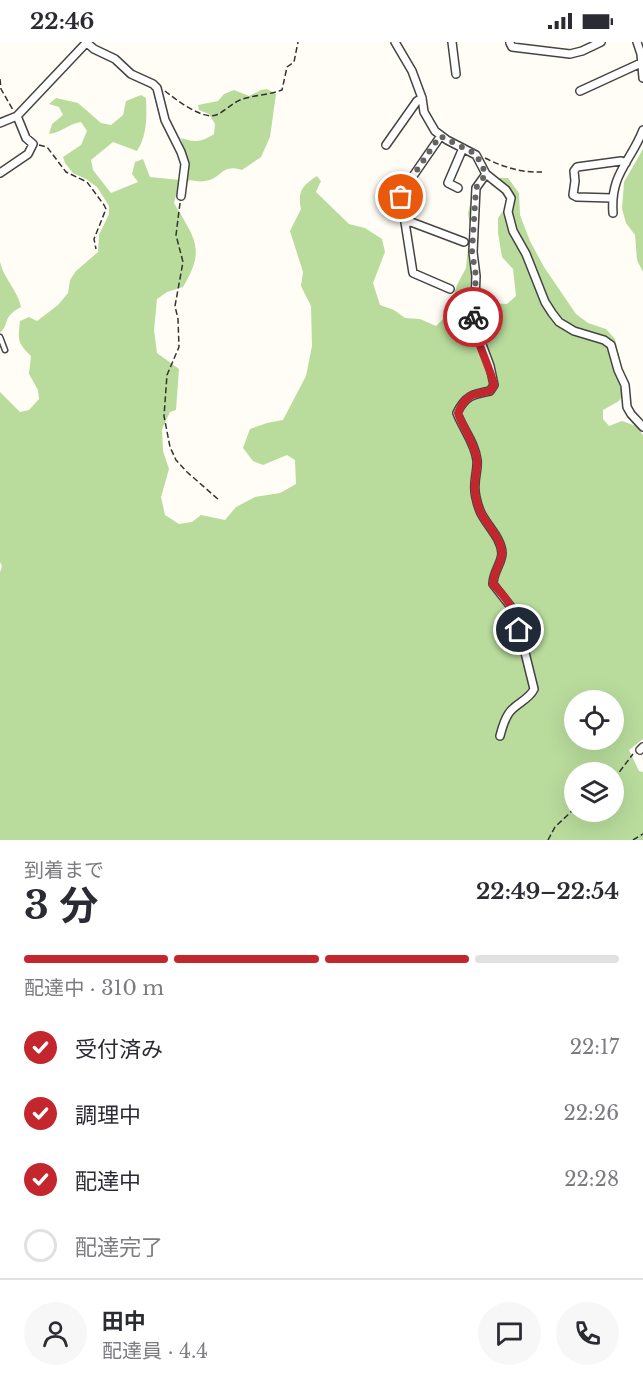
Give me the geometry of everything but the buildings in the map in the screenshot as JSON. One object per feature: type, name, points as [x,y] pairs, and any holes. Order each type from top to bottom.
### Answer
[{"type":"street","points":[[0,123],[17,116],[87,42],[94,49],[115,59],[131,74],[153,84],[158,91],[165,120],[185,165],[181,196]]},
{"type":"street","points":[[394,42],[412,71],[422,98],[424,112],[435,131],[440,136],[476,154],[486,174],[506,190],[511,198],[508,212],[513,231],[532,265],[545,302],[560,322],[574,331],[604,340],[611,345],[625,385],[627,407],[643,427]]},
{"type":"street","points":[[452,42],[456,74]]},
{"type":"street","points":[[510,44],[570,54],[601,42]]},
{"type":"street","points":[[637,42],[641,54],[643,78]]},
{"type":"street","points":[[580,91],[641,63]]},
{"type":"street","points":[[386,145],[417,101],[422,98]]},
{"type":"street","points":[[0,173],[28,154],[33,144],[26,138],[17,116]]},
{"type":"street","points":[[613,213],[612,198],[615,184],[643,130]]},
{"type":"street","points":[[440,136],[402,192],[401,197],[413,273],[450,289]]},
{"type":"street","points":[[458,188],[448,183],[463,148]]},
{"type":"street","points":[[612,198],[573,195],[574,171],[577,167],[621,161],[626,163]]},
{"type":"street","points":[[486,174],[476,188],[472,252],[476,276],[474,323],[490,366],[494,385],[490,391],[474,394],[465,399],[458,413],[475,449],[478,462],[474,486],[481,513],[500,543],[502,551],[493,574],[493,584],[515,612],[534,689],[532,694],[510,711],[503,723],[500,736]]},
{"type":"street","points":[[405,223],[411,222],[464,242]]},
{"type":"lane","points":[[0,337],[6,350]]},
{"type":"path","points":[[158,91],[165,91],[198,112],[210,116],[217,115],[240,100],[282,90],[287,67],[294,62],[298,42]]},
{"type":"path","points":[[0,79],[5,97],[17,116]]},
{"type":"path","points":[[33,144],[47,147],[66,172],[87,182],[104,205],[106,209],[94,239],[96,249]]},
{"type":"path","points":[[476,154],[499,165],[526,172],[542,172]]},
{"type":"path","points":[[181,196],[176,235],[183,262],[175,306],[179,347],[167,375],[164,416],[170,447],[176,460],[219,500]]},
{"type":"path","points":[[624,767],[630,755],[641,748]]},
{"type":"path","points":[[548,840],[555,827],[564,818]]},
{"type":"path","points":[[633,840],[643,834]]},
{"type":"green space","points":[[267,89],[276,94],[270,137],[261,157],[242,170],[230,168],[211,180],[190,180],[177,191],[174,203],[192,235],[196,253],[190,274],[183,287],[167,292],[157,299],[154,330],[157,353],[179,369],[176,410],[170,412],[162,429],[163,451],[169,469],[161,497],[165,515],[179,524],[192,522],[201,515],[225,520],[236,507],[255,497],[280,493],[296,484],[295,460],[287,455],[263,465],[253,461],[243,448],[250,429],[283,420],[306,376],[312,346],[311,306],[301,286],[303,272],[290,231],[301,209],[302,189],[308,182],[317,176],[321,181],[316,192],[349,224],[365,228],[382,239],[385,252],[373,283],[380,305],[394,310],[405,318],[420,319],[436,326],[448,314],[457,285],[466,268],[470,226],[468,213],[474,187],[480,192],[478,252],[472,270],[470,287],[480,303],[507,304],[516,296],[513,269],[502,257],[498,233],[498,218],[505,208],[505,197],[491,185],[495,178],[508,178],[519,193],[520,215],[530,241],[544,267],[576,314],[588,323],[606,329],[615,339],[621,364],[620,380],[624,394],[619,401],[603,410],[603,419],[609,426],[622,421],[636,426],[643,435],[643,739],[629,750],[639,771],[643,772],[643,840],[0,840],[0,572],[2,566],[0,562],[0,392],[20,412],[29,410],[39,399],[38,390],[29,374],[31,356],[23,348],[20,340],[20,321],[29,317],[37,321],[58,305],[68,293],[70,280],[76,271],[98,252],[99,235],[109,214],[109,206],[97,187],[73,173],[63,157],[81,145],[87,131],[81,122],[49,134],[52,124],[63,115],[59,107],[49,104],[56,98],[78,103],[101,123],[111,125],[123,115],[126,101],[141,95],[146,98],[145,132],[137,151],[113,142],[91,160],[93,170],[111,193],[138,182],[132,174],[135,162],[143,159],[150,177],[180,180],[187,174],[186,156],[181,138],[198,141],[214,134],[215,124],[209,114],[199,110],[198,105],[218,101],[224,94],[234,90],[249,96]]},
{"type":"green space","points":[[643,149],[643,272],[637,260],[635,235],[626,223],[622,209],[624,182]]},
{"type":"green space","points":[[0,262],[21,307],[8,317],[0,333]]},
{"type":"way so far","points":[[401,197],[402,192],[440,136],[476,154],[486,174],[478,182],[476,188],[472,252],[476,276],[473,317]]},
{"type":"route","points":[[473,317],[494,385],[490,391],[474,394],[465,399],[458,413],[475,449],[478,462],[474,486],[481,513],[500,543],[502,551],[493,574],[493,584],[515,612],[519,630]]}]
